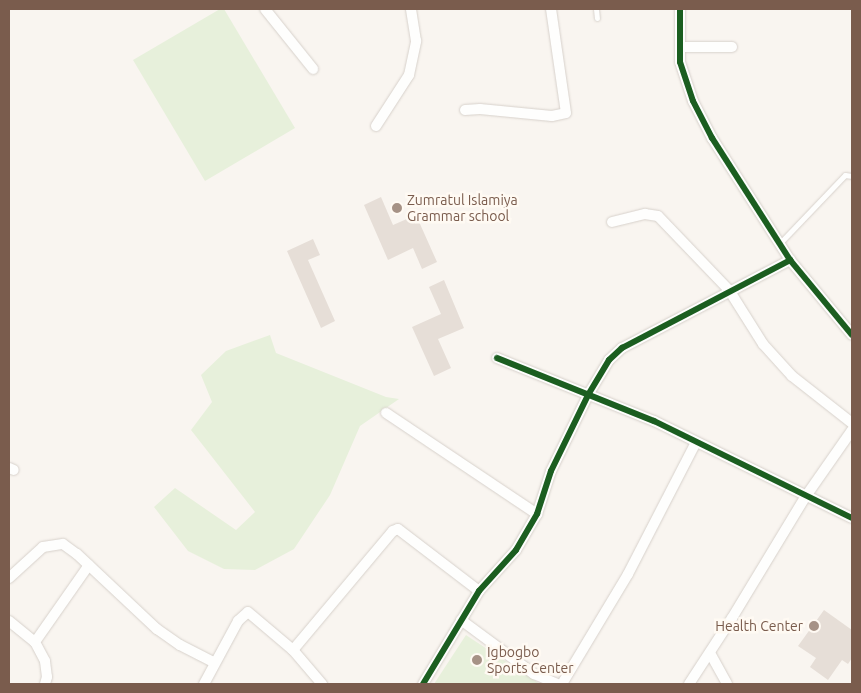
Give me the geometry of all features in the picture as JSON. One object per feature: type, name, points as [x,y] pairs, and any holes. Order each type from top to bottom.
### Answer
[{"type":"street","points":[[265,9],[313,69]]},
{"type":"street","points":[[376,126],[409,75],[416,41],[411,9]]},
{"type":"street","points":[[465,110],[480,109],[552,116],[566,113],[551,9]]},
{"type":"street","points":[[680,9],[680,62],[693,101],[712,138],[790,260],[852,335]]},
{"type":"street","points":[[681,47],[732,47]]},
{"type":"street","points":[[612,222],[650,213],[658,216],[729,290],[763,344],[792,376],[852,423]]},
{"type":"street","points":[[423,684],[479,591],[516,550],[537,514],[550,471],[588,395],[615,352],[729,290],[790,260]]},
{"type":"street","points":[[497,358],[654,421],[852,518]]},
{"type":"street","points":[[386,412],[537,514]]},
{"type":"street","points":[[689,684],[806,496],[852,430]]},
{"type":"street","points":[[562,684],[628,574],[696,442]]},
{"type":"street","points":[[293,650],[393,531],[398,529],[479,591]]},
{"type":"street","points":[[9,578],[43,547],[63,544],[89,565],[157,629],[180,645],[215,664]]},
{"type":"street","points":[[35,642],[89,565]]},
{"type":"street","points":[[204,684],[238,621],[248,612],[293,650],[322,684]]},
{"type":"street","points":[[461,620],[534,674],[557,684]]},
{"type":"street","points":[[9,621],[35,642],[45,661],[47,676],[45,684]]},
{"type":"street","points":[[710,653],[727,684]]},
{"type":"lane","points":[[596,9],[597,18]]},
{"type":"lane","points":[[779,243],[845,175],[852,176]]},
{"type":"green space","points":[[220,9],[224,9],[295,128],[205,181],[133,60]]},
{"type":"green space","points":[[270,335],[276,353],[386,397],[399,399],[360,426],[330,495],[294,549],[255,570],[224,569],[188,551],[154,507],[175,488],[236,530],[255,512],[191,430],[212,402],[201,375],[226,351]]},
{"type":"green space","name":"Igbogbo Sports Center","points":[[466,635],[540,684],[434,684]]},
{"type":"building","points":[[381,197],[393,225],[416,215],[437,262],[422,269],[413,248],[388,260],[364,205]]},
{"type":"building","points":[[313,239],[320,255],[308,260],[335,321],[321,328],[287,251]]},
{"type":"building","points":[[444,280],[464,328],[438,339],[451,368],[434,376],[412,327],[441,314],[429,287]]},
{"type":"building","points":[[824,610],[852,630],[852,658],[848,664],[842,660],[828,680],[810,667],[816,658],[798,646]]},
{"type":"cycle path","points":[[680,9],[680,62],[693,101],[712,138],[790,260],[852,335]]},
{"type":"cycle path","points":[[423,684],[479,591],[516,550],[537,514],[551,471],[588,395],[609,360],[622,348],[790,260]]},
{"type":"cycle path","points":[[497,358],[654,421],[852,518]]},
{"type":"place","name":"Zumratul Islamiya Grammar school","points":[[397,208]]},
{"type":"place","name":"Health Center","points":[[814,626]]},
{"type":"place","name":"Igbogbo Sports Center","points":[[477,660]]}]
